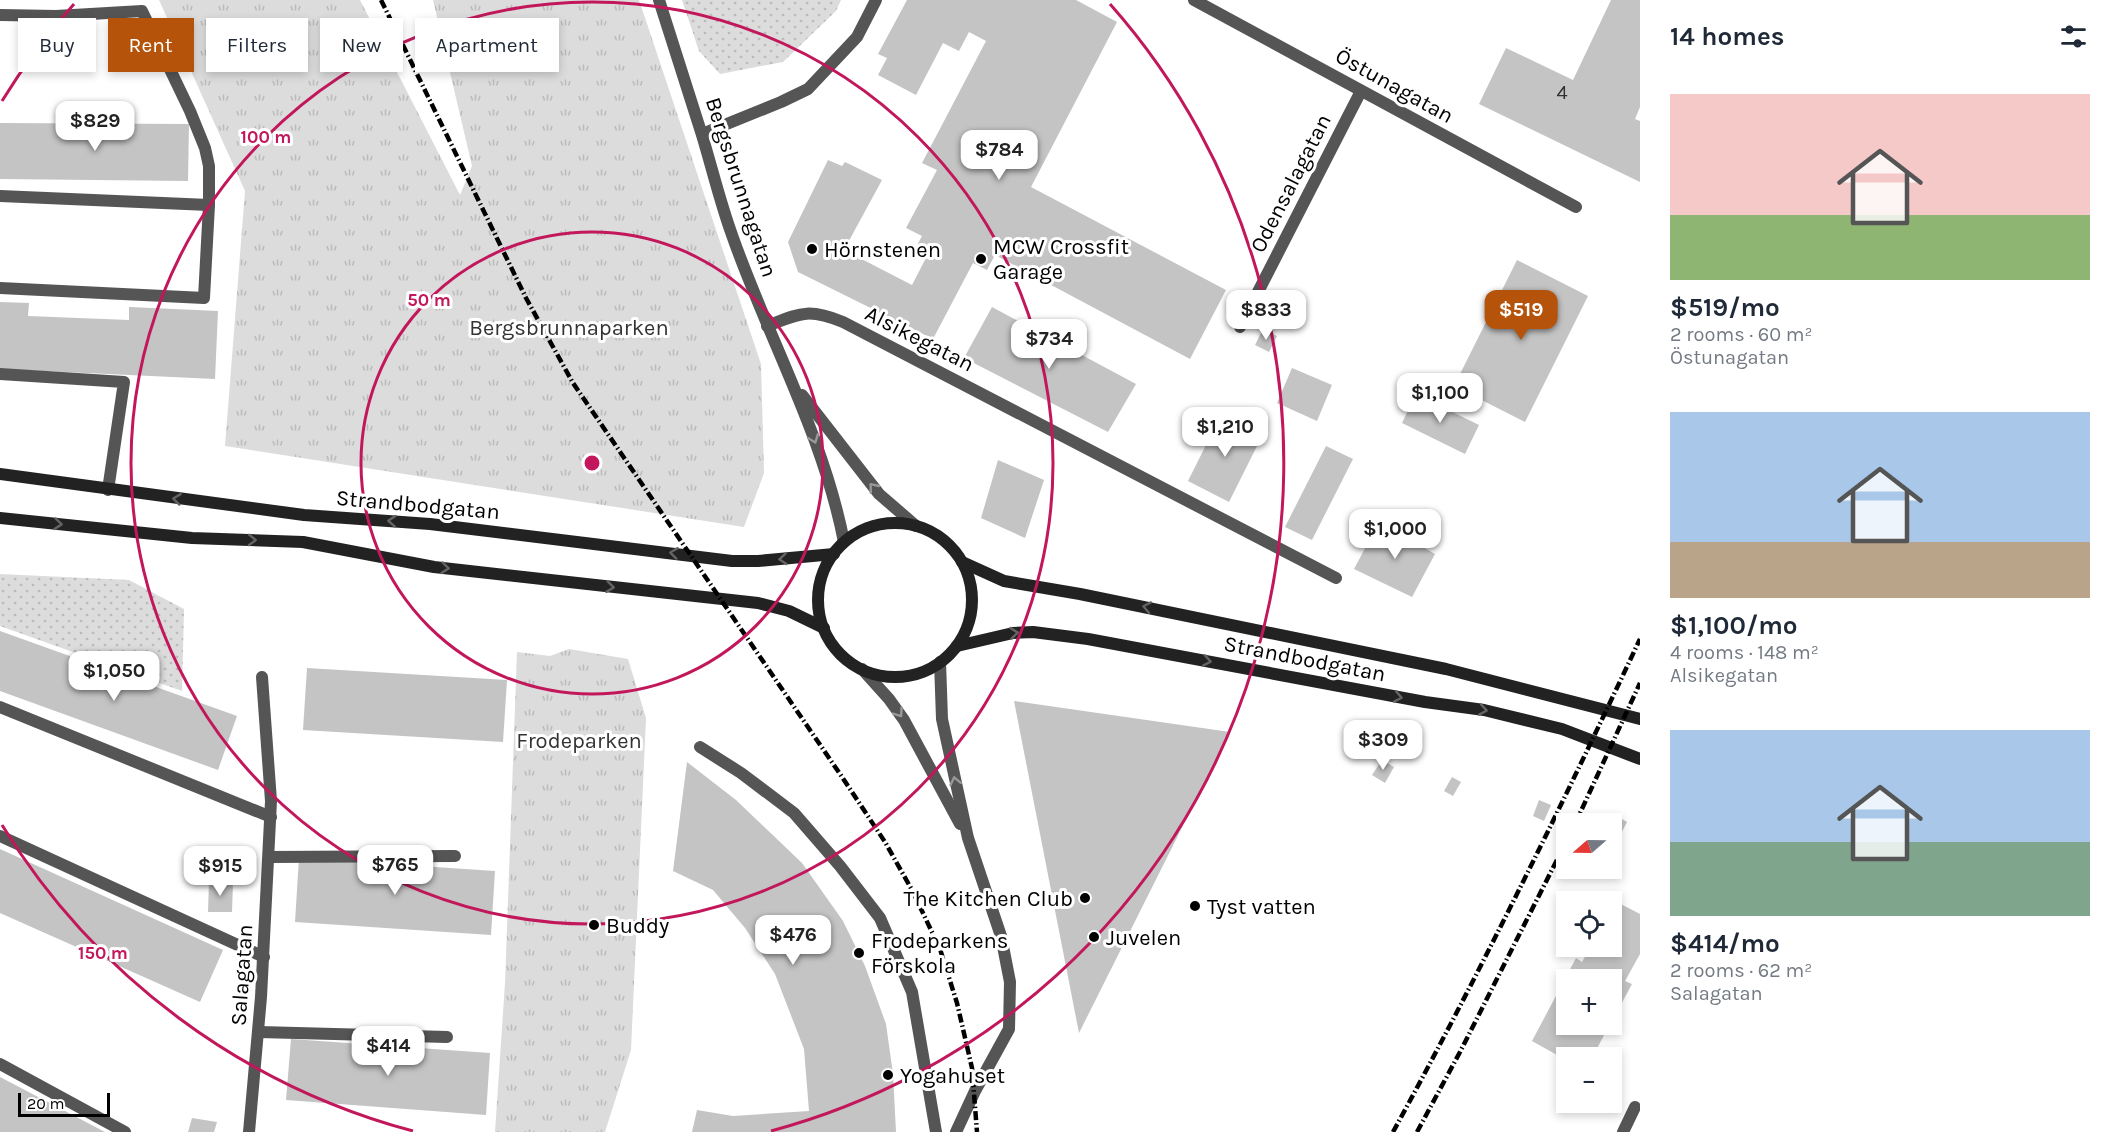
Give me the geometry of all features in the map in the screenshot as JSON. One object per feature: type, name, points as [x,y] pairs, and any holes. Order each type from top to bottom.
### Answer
[{"type":"main road","name":"Strandbodgatan","points":[[0,474],[304,515],[430,524],[732,561],[834,554]]},
{"type":"main road","points":[[0,518],[192,538],[303,542],[434,567],[758,603],[789,611],[824,628]]},
{"type":"main road","points":[[901,523],[916,526],[939,537],[949,545],[962,562],[970,581],[971,611],[967,626],[957,646],[940,662],[916,674],[881,675],[862,669],[839,652],[824,628],[820,615],[819,590],[822,577],[834,554],[844,542],[871,527],[901,523]]},
{"type":"main road","name":"Strandbodgatan","points":[[962,562],[1004,581],[1080,594],[1446,669],[1640,719]]},
{"type":"main road","name":"Strandbodgatan","points":[[957,646],[1013,633],[1033,632],[1088,639],[1425,702],[1484,710],[1562,729],[1640,759]]},
{"type":"street","name":"Bergsbrunnagatan","points":[[659,0],[732,235],[767,326],[794,384],[828,474],[844,542]]},
{"type":"street","points":[[702,134],[782,102],[808,88],[857,37],[876,0]]},
{"type":"street","name":"Östunagatan","points":[[1194,0],[1576,207]]},
{"type":"street","points":[[0,15],[56,16],[142,12],[190,111],[205,148],[209,166],[204,298],[0,288]]},
{"type":"street","name":"Odensalagatan","points":[[1240,327],[1361,91]]},
{"type":"street","points":[[0,196],[209,205]]},
{"type":"street","name":"Alsikegatan","points":[[767,326],[795,315],[815,312],[843,322],[1336,578]]},
{"type":"street","points":[[0,374],[124,382],[108,490]]},
{"type":"street","name":"Bergsbrunnagatan","points":[[794,384],[879,494],[916,526]]},
{"type":"street","points":[[940,662],[942,719],[968,838],[1001,936],[1010,982],[1009,1029],[975,1091],[956,1132]]},
{"type":"street","points":[[862,669],[904,720],[968,838]]},
{"type":"street","name":"Salagatan","points":[[249,1132],[259,1032],[272,801],[262,677]]},
{"type":"street","points":[[0,707],[271,817]]},
{"type":"street","points":[[700,747],[741,773],[794,813],[840,866],[880,918],[912,992],[936,1132]]},
{"type":"street","points":[[0,836],[264,957]]},
{"type":"street","points":[[269,857],[455,856]]},
{"type":"street","points":[[259,1032],[447,1037]]},
{"type":"street","points":[[0,1064],[125,1132]]},
{"type":"street","points":[[1623,1132],[1635,1107]]},
{"type":"green space","name":"Bergsbrunnaparken","points":[[159,0],[360,0],[369,18],[320,18],[320,72],[397,72],[460,195],[472,166],[450,72],[559,72],[559,18],[437,18],[433,0],[639,0],[761,364],[764,473],[744,527],[225,446],[245,191],[191,72],[194,72],[194,18],[167,18]]},
{"type":"green space","points":[[682,0],[841,0],[836,11],[783,62],[720,74],[699,51]]},
{"type":"green space","points":[[0,574],[129,580],[184,609],[182,691],[0,626]]},
{"type":"green space","name":"Frodeparken","points":[[569,649],[628,659],[646,718],[631,1050],[605,1132],[495,1132],[505,983],[517,652],[550,656]]},
{"type":"building","points":[[907,0],[1076,0],[1117,22],[1031,187],[1226,290],[1190,359],[995,255],[987,270],[973,263],[933,339],[798,272],[788,242],[828,160],[842,166],[845,162],[882,180],[844,250],[912,285],[927,256],[915,249],[922,236],[906,228],[937,170],[922,163],[986,41],[969,32],[959,51],[943,43],[916,95],[878,75],[887,58],[878,54]]},
{"type":"building","points":[[1611,0],[1640,0],[1640,107],[1635,119],[1640,121],[1640,182],[1479,104],[1506,48],[1573,80]]},
{"type":"building","points":[[0,123],[189,124],[188,181],[0,179]]},
{"type":"building","points":[[1517,260],[1588,296],[1525,422],[1454,386]]},
{"type":"building","points":[[0,302],[29,303],[28,316],[129,320],[129,307],[218,311],[215,379],[0,369]]},
{"type":"building","points":[[992,307],[1136,384],[1108,432],[964,358]]},
{"type":"building","points":[[1263,329],[1277,336],[1269,352],[1255,345]]},
{"type":"building","points":[[1292,368],[1332,385],[1317,421],[1277,403]]},
{"type":"building","points":[[1416,394],[1479,425],[1465,454],[1402,423]]},
{"type":"building","points":[[1221,415],[1262,436],[1229,502],[1188,481]]},
{"type":"building","points":[[1326,446],[1353,459],[1312,540],[1285,527]]},
{"type":"building","points":[[998,460],[1044,480],[1025,538],[981,518]]},
{"type":"building","points":[[1379,522],[1435,554],[1412,597],[1354,569]]},
{"type":"building","points":[[0,631],[237,716],[218,770],[0,691]]},
{"type":"building","points":[[307,668],[507,680],[503,742],[303,730]]},
{"type":"building","name":"Juvelen","points":[[1014,701],[1230,732],[1079,1033]]},
{"type":"building","points":[[1382,760],[1394,767],[1385,783],[1372,775]]},
{"type":"building","points":[[687,762],[736,800],[802,863],[843,921],[865,966],[886,1024],[893,1074],[896,1132],[692,1132],[697,1110],[733,1116],[809,1111],[804,1049],[775,974],[745,928],[713,890],[673,871]]},
{"type":"building","points":[[1452,777],[1461,782],[1453,796],[1444,791]]},
{"type":"building","points":[[1539,800],[1551,805],[1544,821],[1533,816]]},
{"type":"building","points":[[1622,819],[1627,822],[1622,831]]},
{"type":"building","points":[[0,849],[223,950],[200,1002],[0,913]]},
{"type":"building","points":[[299,858],[495,871],[491,935],[295,922]]},
{"type":"building","points":[[209,882],[233,883],[232,912],[208,912]]},
{"type":"building","points":[[1622,905],[1640,914],[1640,954],[1625,981],[1632,984],[1622,1003],[1622,969],[1570,969],[1576,958],[1582,962],[1585,957],[1622,957]]},
{"type":"building","points":[[1556,996],[1556,1035],[1604,1035],[1598,1047],[1556,1047],[1556,1054],[1532,1041]]},
{"type":"building","points":[[291,1039],[490,1053],[486,1115],[286,1100]]},
{"type":"building","points":[[0,1077],[105,1132],[0,1132]]},
{"type":"building","points":[[192,1118],[217,1122],[214,1132],[188,1132]]},
{"type":"railway","points":[[381,0],[526,298],[573,383],[840,774],[885,842],[912,890],[940,949],[957,1003],[972,1068],[977,1132]]},
{"type":"railway","points":[[1393,1132],[1520,887],[1640,639]]},
{"type":"railway","points":[[1580,813],[1640,683]]},
{"type":"railway","points":[[1417,1132],[1556,862]]},
{"type":"place","name":"Hörnstenen","points":[[812,249]]},
{"type":"place","name":"MCW Crossfit Garage","points":[[981,259]]},
{"type":"place","name":"The Kitchen Club","points":[[1085,898]]},
{"type":"place","name":"Tyst vatten","points":[[1195,906]]},
{"type":"place","name":"Buddy","points":[[594,925]]},
{"type":"place","name":"Juvelen","points":[[1094,937]]},
{"type":"place","name":"Frodeparkens Förskola","points":[[859,953]]},
{"type":"place","name":"Yogahuset","points":[[888,1075]]}]
